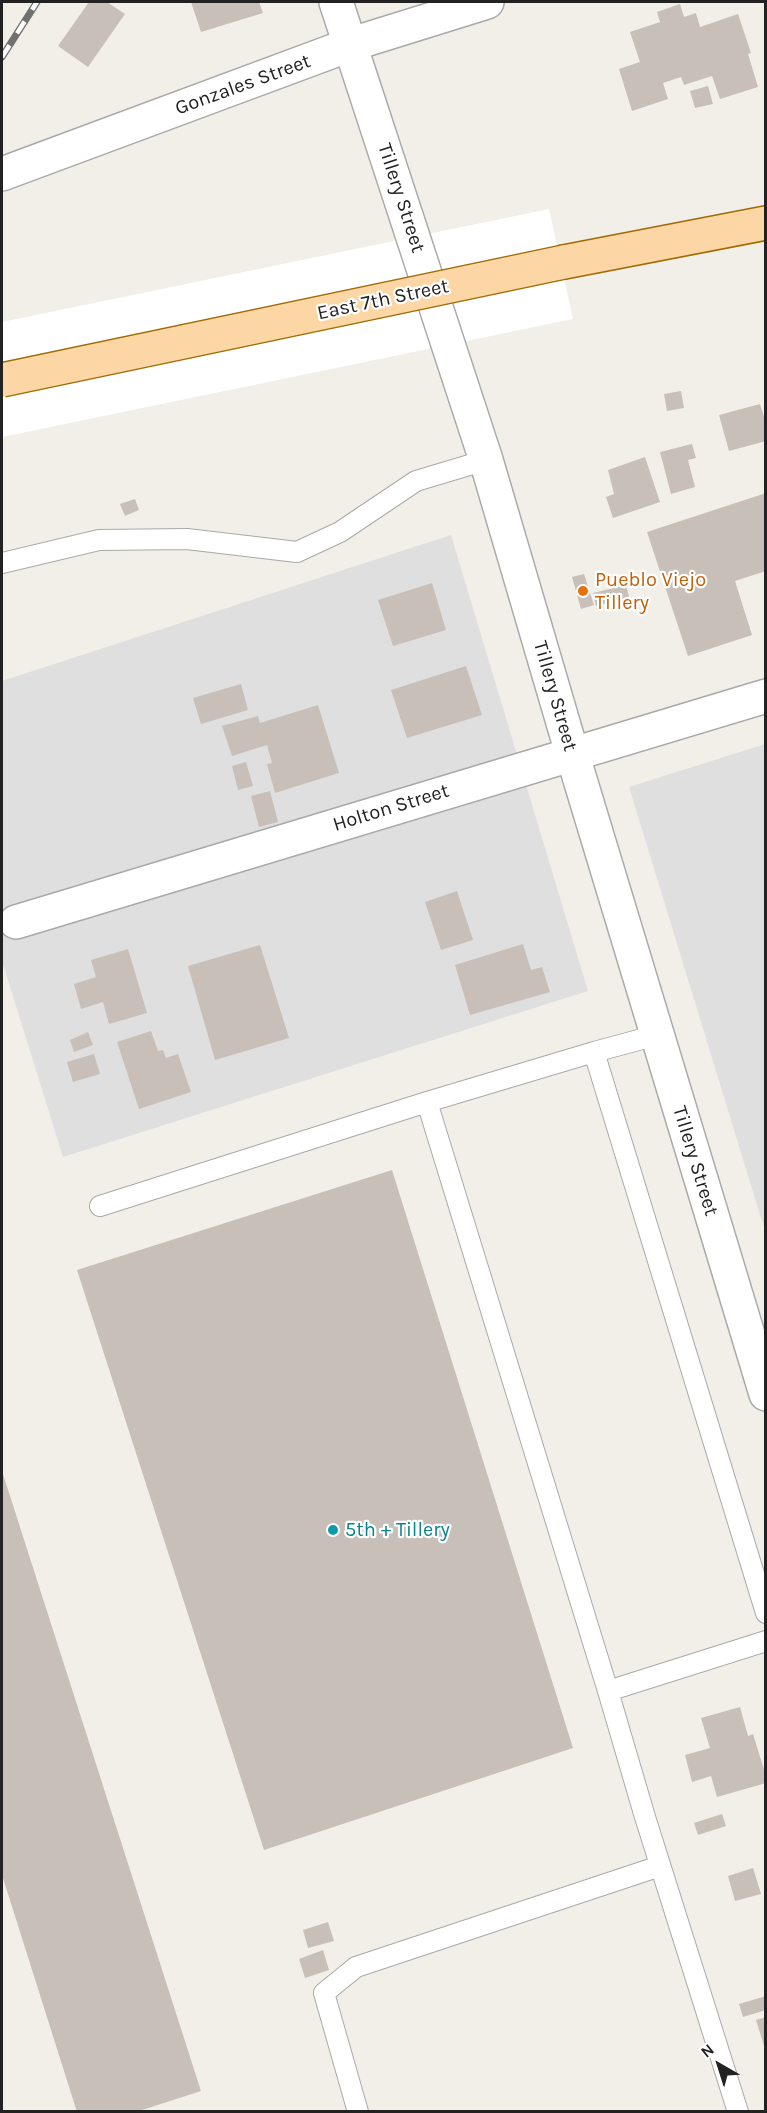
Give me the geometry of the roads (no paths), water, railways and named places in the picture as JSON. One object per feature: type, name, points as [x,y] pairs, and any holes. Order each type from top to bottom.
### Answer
[{"type":"main road","name":"East 7th Street","points":[[2,380],[564,262],[765,223]]},
{"type":"street","name":"Tillery Street","points":[[336,2],[352,44],[486,460],[765,1394]]},
{"type":"street","name":"Gonzales Street","points":[[2,174],[352,44],[487,2]]},
{"type":"street","name":"Holton Street","points":[[16,922],[765,696]]},
{"type":"lane","points":[[2,563],[99,540],[187,539],[297,552],[340,532],[416,481],[486,460]]},
{"type":"lane","points":[[100,1206],[427,1102],[657,1035]]},
{"type":"lane","points":[[594,1052],[765,1613]]},
{"type":"lane","points":[[427,1102],[609,1691],[660,1866],[738,2112]]},
{"type":"lane","points":[[609,1691],[765,1641]]},
{"type":"lane","points":[[358,2112],[324,1993],[356,1967],[660,1866]]},
{"type":"railway","points":[[2,57],[37,2]]},
{"type":"place","name":"Pueblo Viejo Tillery","points":[[583,591]]},
{"type":"place","name":"5th + Tillery","points":[[333,1530]]}]
